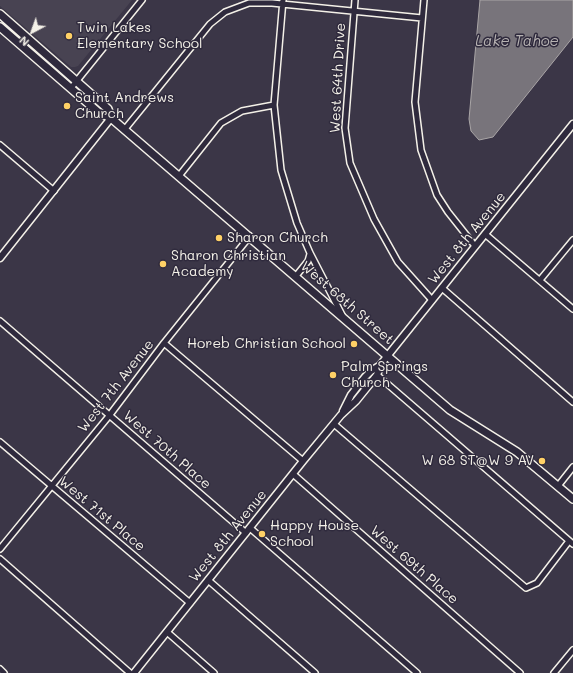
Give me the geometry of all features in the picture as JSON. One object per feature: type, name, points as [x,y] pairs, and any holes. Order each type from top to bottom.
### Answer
[{"type":"main road","name":"West 68th Street","points":[[0,14],[77,80],[108,109],[111,118]]},
{"type":"main road","name":"West 68th Street","points":[[0,27],[98,112],[111,118],[250,236],[450,410],[517,452],[573,499]]},
{"type":"street","points":[[71,88],[142,0]]},
{"type":"street","name":"West 64th Drive","points":[[355,0],[345,128],[350,163],[374,219],[398,262],[432,300]]},
{"type":"street","points":[[424,0],[415,102],[420,150],[437,195],[448,212],[475,246]]},
{"type":"street","points":[[283,3],[274,105],[280,170],[297,223],[310,253],[342,316]]},
{"type":"street","points":[[124,129],[210,24],[225,12],[249,4],[283,3],[422,18]]},
{"type":"street","points":[[179,176],[221,123],[242,111],[274,105]]},
{"type":"street","points":[[0,258],[111,118]]},
{"type":"street","name":"West 8th Avenue","points":[[341,415],[351,395],[371,371],[379,366],[573,124]]},
{"type":"street","points":[[0,145],[54,191]]},
{"type":"street","points":[[485,234],[573,309]]},
{"type":"street","name":"West 7th Avenue","points":[[0,549],[109,416],[164,343],[250,236]]},
{"type":"street","points":[[540,280],[573,240]]},
{"type":"street","points":[[296,276],[308,261],[310,253]]},
{"type":"street","points":[[442,288],[573,402]]},
{"type":"street","name":"West 70th Place","points":[[0,321],[109,416],[370,632],[417,673]]},
{"type":"street","points":[[164,343],[303,461]]},
{"type":"street","name":"West 8th Avenue","points":[[134,673],[303,461],[341,415],[356,401],[376,375],[379,366]]},
{"type":"street","points":[[334,424],[513,579],[526,588],[537,583],[571,543],[376,375]]},
{"type":"street","name":"West 71st Place","points":[[0,442],[190,604]]},
{"type":"street","points":[[558,486],[573,467]]},
{"type":"street","name":"West 69th Place","points":[[293,474],[520,673]]},
{"type":"street","points":[[0,559],[130,673]]},
{"type":"street","points":[[208,580],[315,673]]},
{"type":"street","points":[[167,632],[214,673]]},
{"type":"street","points":[[554,673],[573,650]]},
{"type":"street","points":[[0,669],[4,673]]},
{"type":"shaded area","name":"Twin Lakes Elementary School","points":[[0,0],[132,0],[78,66],[71,67],[0,6]]},
{"type":"water","name":"Lake Tahoe","points":[[480,0],[573,0],[573,37],[493,137],[479,140],[471,131],[469,119]]},
{"type":"place","name":"Twin Lakes Elementary School","points":[[69,36]]},
{"type":"place","name":"Saint Andrews Church","points":[[67,106]]},
{"type":"place","name":"Sharon Church","points":[[219,238]]},
{"type":"place","name":"Sharon Christian Academy","points":[[163,264]]},
{"type":"place","name":"Horeb Christian School","points":[[354,344]]},
{"type":"place","name":"Palm Springs Church","points":[[333,375]]},
{"type":"place","name":"W 68 ST@W 9 AV","points":[[542,461]]},
{"type":"place","name":"Happy House School","points":[[262,534]]}]
